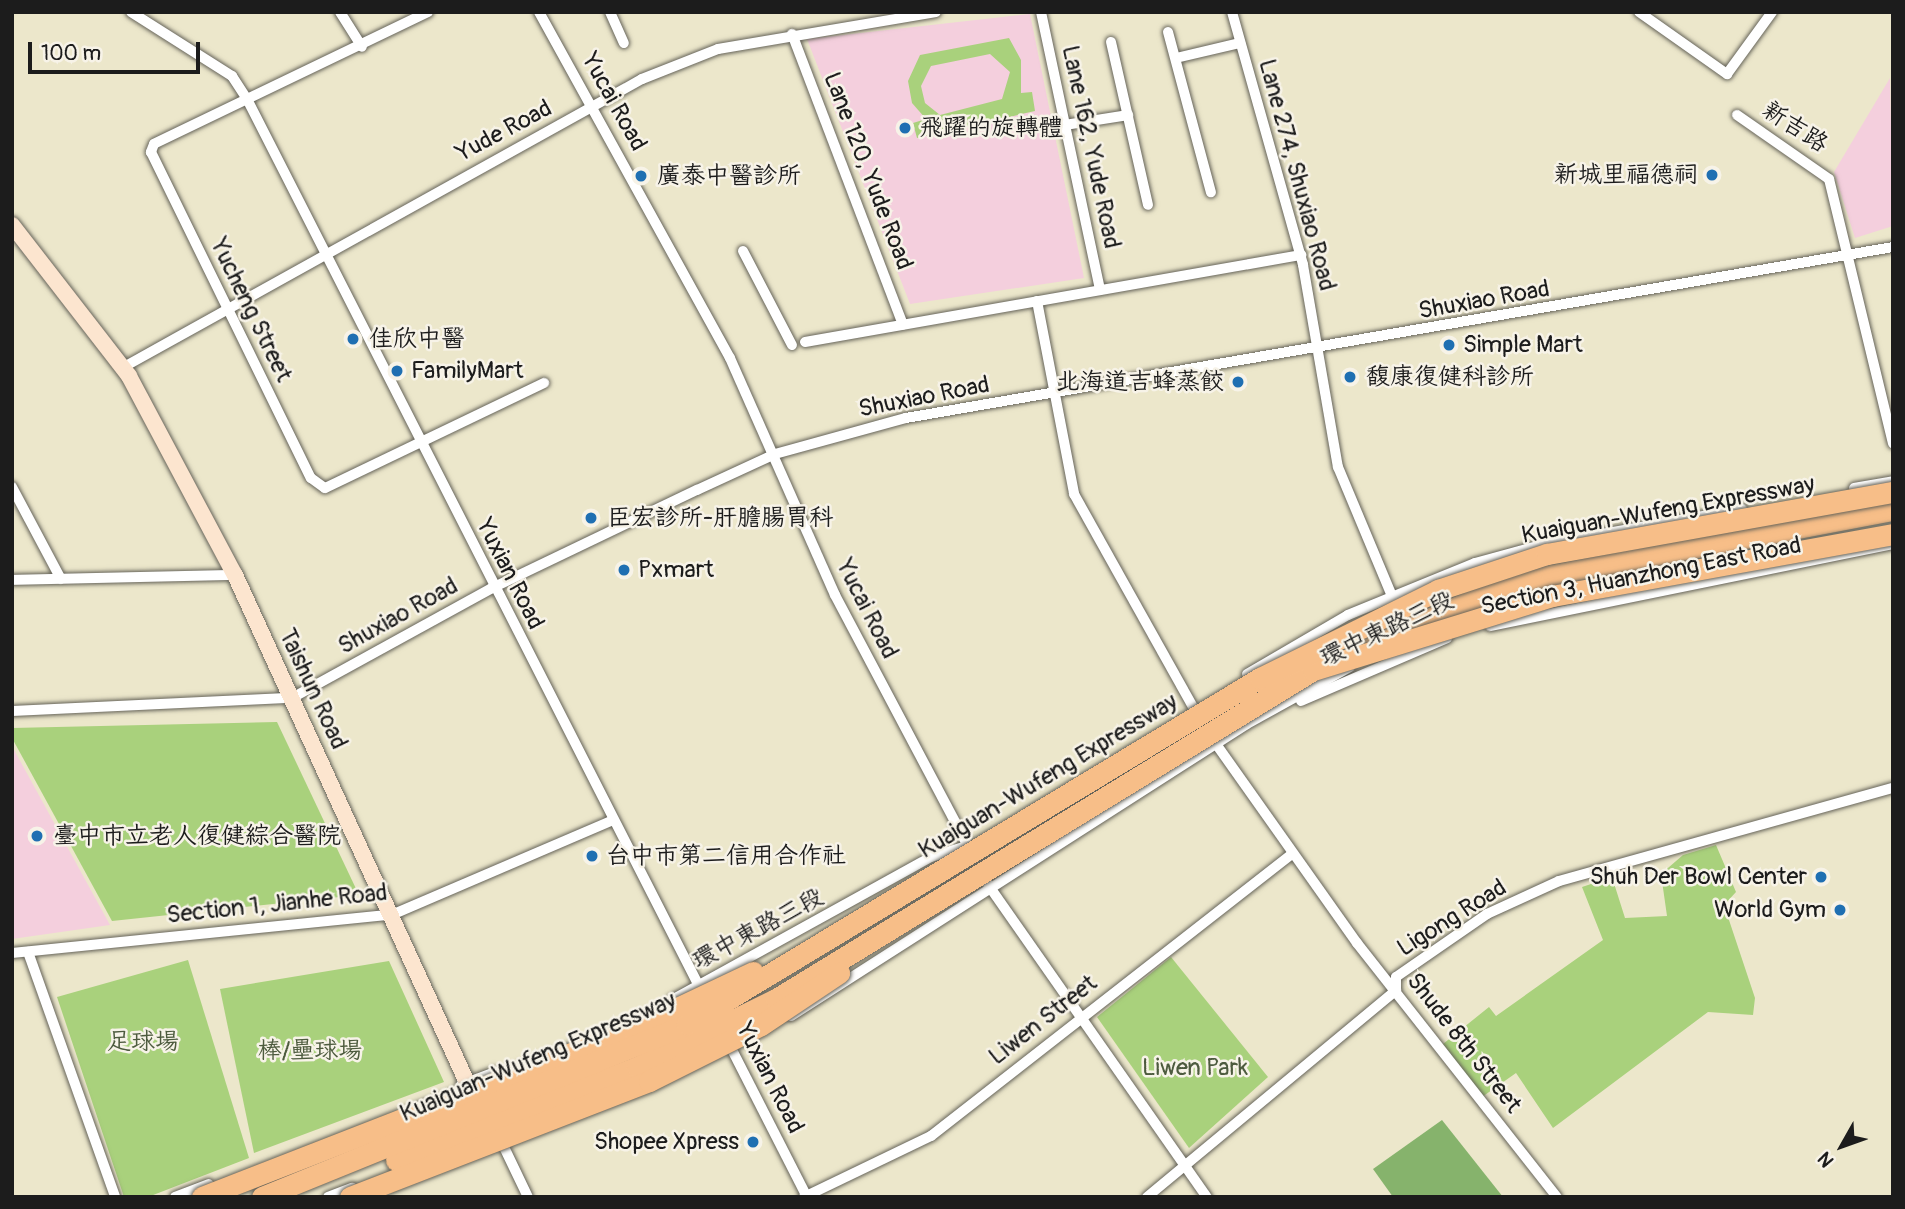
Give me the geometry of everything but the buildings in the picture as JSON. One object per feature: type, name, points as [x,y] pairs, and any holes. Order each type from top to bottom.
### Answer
[{"type":"highway","name":"Kuaiguan-Wufeng Expressway","points":[[262,1197],[637,1049],[877,910],[1260,678],[1438,590],[1547,554],[1893,492]]},
{"type":"highway","name":"Kuaiguan-Wufeng Expressway","points":[[303,1197],[637,1068],[776,999],[1313,670],[1479,597],[1551,575],[1893,510]]},
{"type":"highway","points":[[1313,670],[1552,596],[1893,534]]},
{"type":"highway","points":[[202,1197],[633,1029],[877,910]]},
{"type":"highway","points":[[350,1197],[587,1107],[697,1057],[818,990],[888,931]]},
{"type":"street","name":"Yuxian Road","points":[[131,12],[232,76],[247,99],[492,588],[697,985],[733,1049],[806,1196]]},
{"type":"street","points":[[341,12],[362,47]]},
{"type":"street","name":"Yucheng Street","points":[[418,440],[325,488],[311,478],[151,152],[154,144],[362,47],[428,12]]},
{"type":"street","name":"Yucai Road","points":[[539,12],[593,107],[775,454],[835,595],[989,886],[1207,1197]]},
{"type":"street","points":[[610,12],[624,43]]},
{"type":"street","name":"Yude Road","points":[[122,368],[593,107],[718,49],[792,34],[936,12]]},
{"type":"street","name":"Lane 162, Yude Road","points":[[1041,12],[1100,290]]},
{"type":"street","name":"Lane 274, Shuxiao Road","points":[[1232,12],[1301,255],[1338,467],[1392,596]]},
{"type":"street","points":[[1639,12],[1727,75],[1772,12]]},
{"type":"street","points":[[1168,32],[1211,192]]},
{"type":"street","name":"Lane 120, Yude Road","points":[[792,34],[903,324]]},
{"type":"street","points":[[1111,42],[1149,205]]},
{"type":"street","points":[[1176,58],[1240,43]]},
{"type":"street","points":[[1065,125],[1128,115]]},
{"type":"street","name":"新吉路","points":[[1737,115],[1824,170],[1844,258],[1893,443]]},
{"type":"street","name":"Taishun Road","points":[[12,225],[122,368],[235,575],[394,914],[464,1083],[501,1140],[528,1197]]},
{"type":"street","name":"Shuxiao Road","points":[[12,711],[292,698],[492,588],[775,454],[906,418],[1056,395],[1844,258],[1893,247]]},
{"type":"street","points":[[743,251],[792,345]]},
{"type":"street","points":[[805,342],[1301,255]]},
{"type":"street","points":[[1037,301],[1074,494],[1193,707]]},
{"type":"street","points":[[418,440],[544,383]]},
{"type":"street","name":"Section 3, Huanzhong East Road","points":[[223,1197],[637,1041],[708,1005],[1193,707],[1392,596],[1545,544],[1893,481]]},
{"type":"street","points":[[12,487],[61,579]]},
{"type":"street","name":"環中東路三段","points":[[371,1197],[725,1036],[989,886],[1247,724],[1413,635],[1486,607],[1893,525]]},
{"type":"street","name":"Section 3, Huanzhong East Road","points":[[1247,724],[1451,636],[1893,544]]},
{"type":"street","points":[[12,580],[235,575]]},
{"type":"street","name":"Shude 8th Street","points":[[1216,744],[1293,853],[1396,990],[1557,1197]]},
{"type":"street","name":"Ligong Road","points":[[1147,1197],[1396,990],[1396,977],[1487,915],[1559,881],[1893,788]]},
{"type":"street","name":"Section 1, Jianhe Road","points":[[12,953],[394,914],[613,820]]},
{"type":"street","name":"環中東路三段","points":[[175,1197],[642,1016],[932,857],[967,846]]},
{"type":"street","name":"Liwen Street","points":[[806,1196],[931,1136],[1081,1015],[1293,853]]},
{"type":"street","name":"環中東路三段","points":[[328,1197],[501,1140],[733,1049],[903,947],[989,886]]},
{"type":"street","points":[[28,951],[115,1197]]},
{"type":"shaded area","points":[[1030,14],[1084,278],[910,304],[807,39]]},
{"type":"shaded area","points":[[1890,78],[1893,226],[1855,238],[1834,172]]},
{"type":"shaded area","name":"臺中市立老人復健綜合醫院","points":[[12,746],[110,925],[12,939]]},
{"type":"green space","points":[[1009,38],[1021,60],[1021,93],[1032,92],[1035,111],[917,138],[913,123],[926,119],[912,103],[908,81],[920,55]],"holes":[[[990,54],[1010,72],[1002,99],[940,115],[925,103],[921,86],[931,66]]]},
{"type":"green space","points":[[277,722],[359,895],[112,921],[12,738],[12,728]]},
{"type":"green space","points":[[1716,845],[1736,892],[1724,905],[1755,998],[1753,1015],[1708,1012],[1553,1128],[1516,1073],[1482,1097],[1443,1044],[1489,1007],[1496,1016],[1603,940],[1582,887],[1612,877],[1625,918],[1667,916],[1661,874],[1683,855]]},
{"type":"green space","name":"Liwen Park","points":[[1171,957],[1268,1077],[1189,1148],[1097,1017]]},
{"type":"green space","name":"足球場","points":[[188,960],[249,1158],[148,1197],[124,1197],[57,997]]},
{"type":"green space","name":"棒/壘球場","points":[[389,961],[444,1082],[254,1153],[220,989]]},
{"type":"green space","points":[[1442,1120],[1503,1197],[1393,1197],[1373,1169]]},
{"type":"place","name":"飛躍的旋轉體","points":[[905,128]]},
{"type":"place","name":"新城里福德祠","points":[[1712,175]]},
{"type":"place","name":"廣泰中醫診所","points":[[641,176]]},
{"type":"place","name":"佳欣中醫","points":[[353,339]]},
{"type":"place","name":"Simple Mart","points":[[1449,345]]},
{"type":"place","name":"FamilyMart","points":[[397,371]]},
{"type":"place","name":"馥康復健科診所","points":[[1350,377]]},
{"type":"place","name":"北海道吉蜂蒸餃","points":[[1238,382]]},
{"type":"place","name":"臣宏診所-肝膽腸胃科","points":[[591,518]]},
{"type":"place","name":"Pxmart","points":[[624,570]]},
{"type":"place","name":"臺中市立老人復健綜合醫院","points":[[37,836]]},
{"type":"place","name":"台中市第二信用合作社","points":[[592,856]]},
{"type":"place","name":"Shuh Der Bowl Center","points":[[1821,877]]},
{"type":"place","name":"World Gym","points":[[1840,910]]},
{"type":"place","name":"Shopee Xpress","points":[[753,1142]]}]
